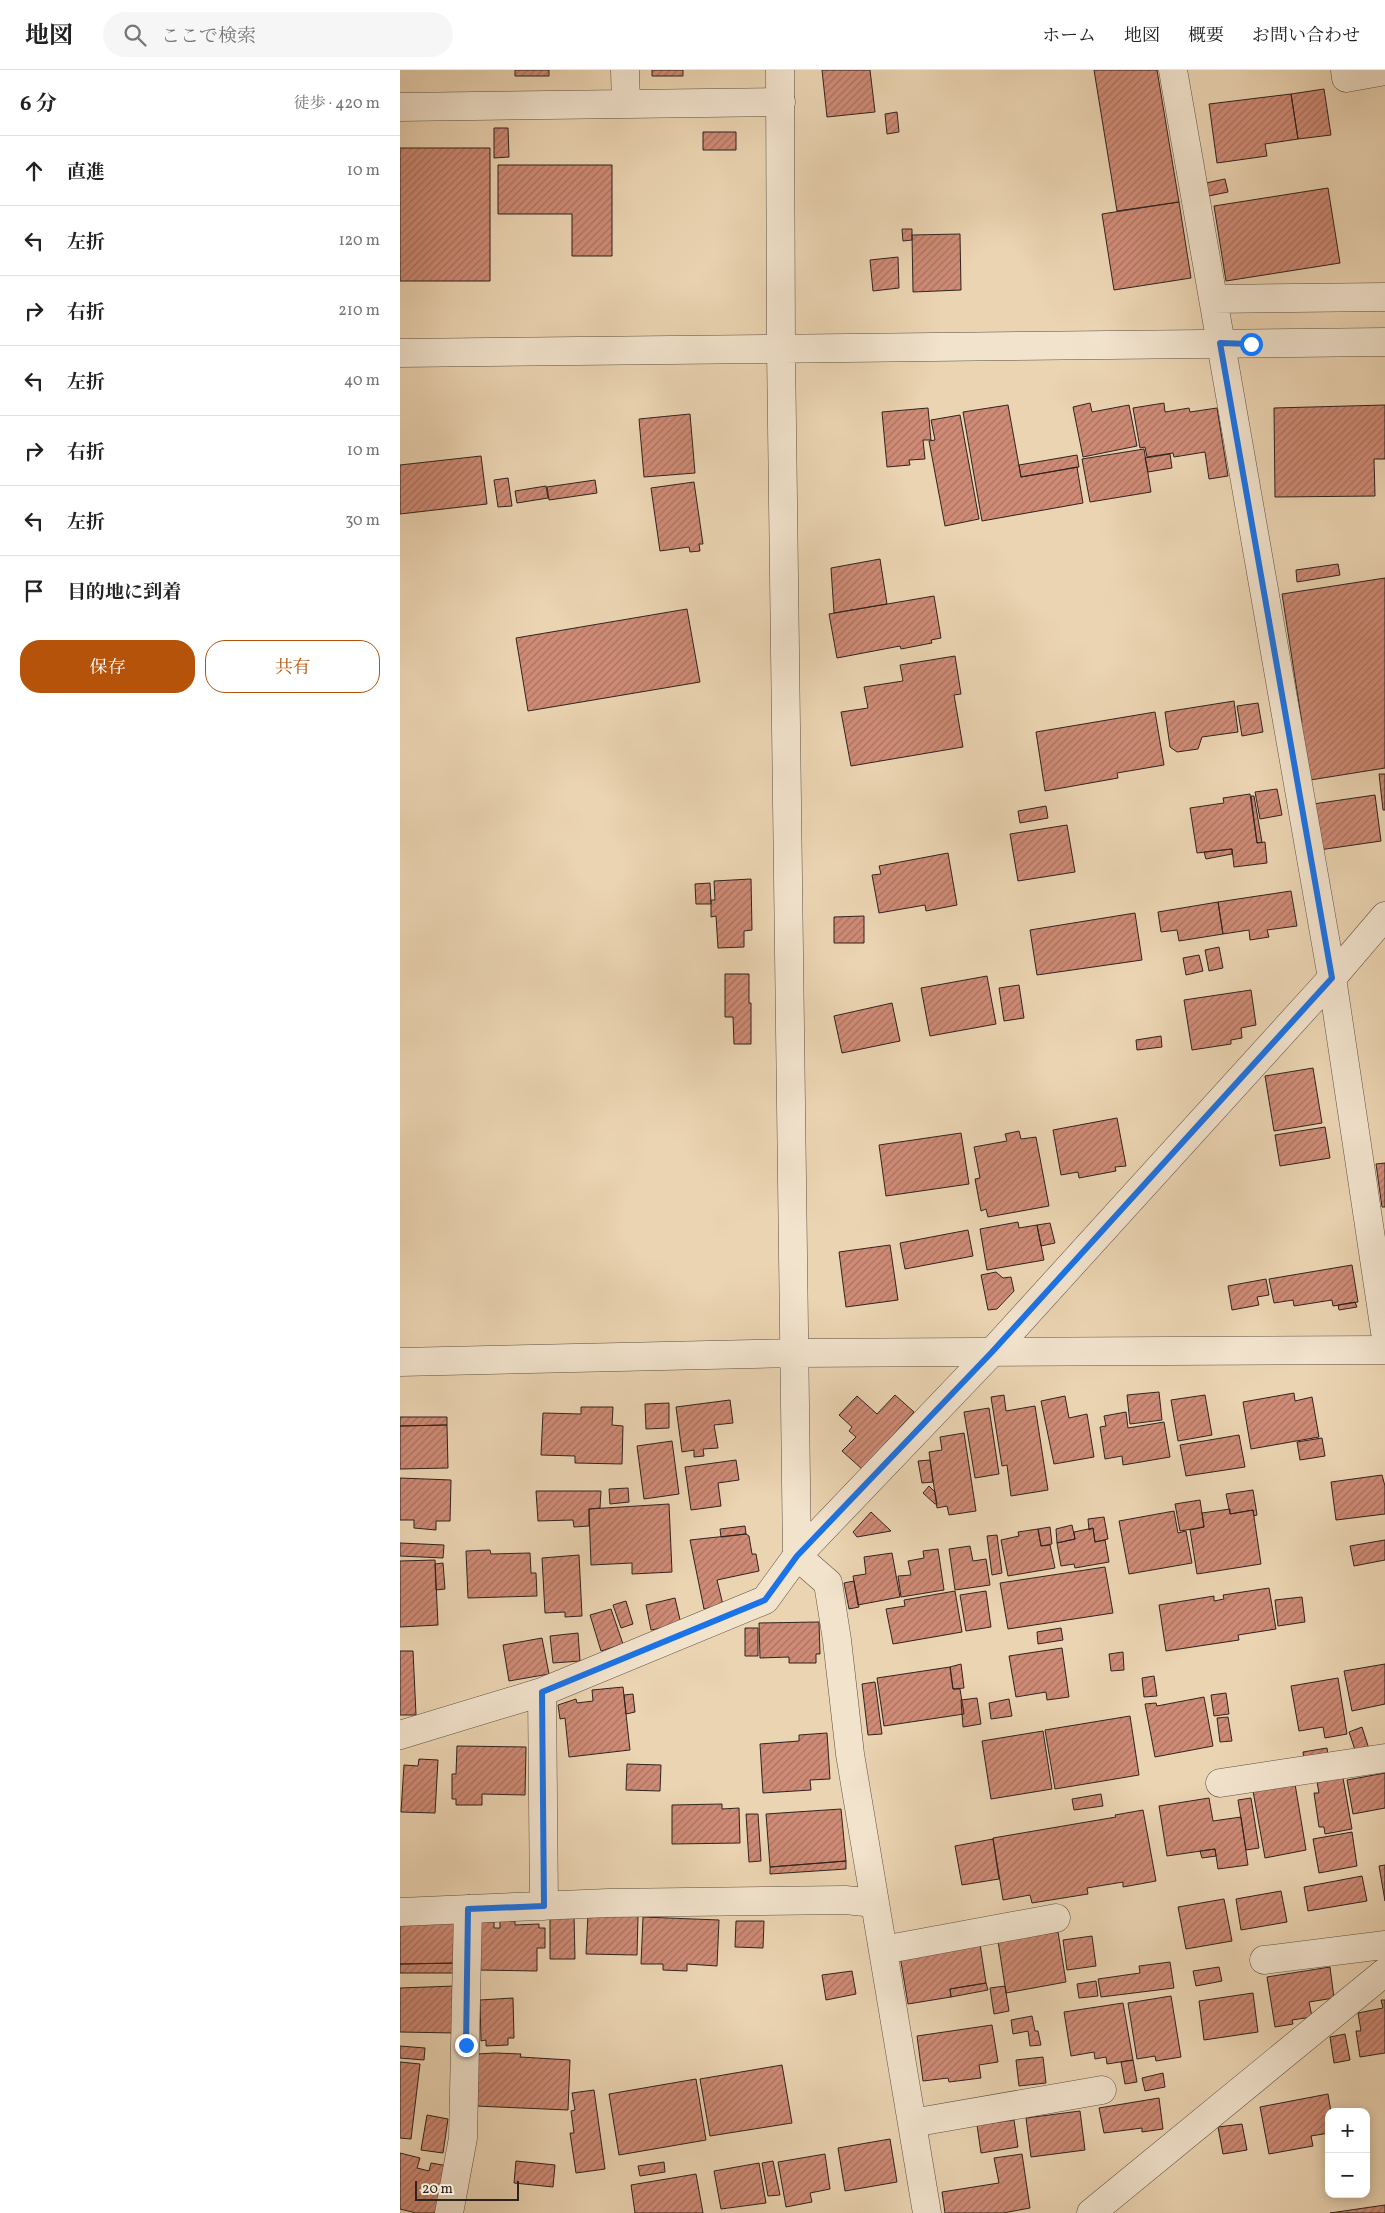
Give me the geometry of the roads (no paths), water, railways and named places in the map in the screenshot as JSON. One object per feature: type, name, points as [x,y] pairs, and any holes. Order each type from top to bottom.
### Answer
[{"type":"street","points":[[625,70],[626,104]]},
{"type":"street","points":[[780,70],[781,350],[797,1556],[828,1583],[838,1640],[850,1754],[927,2213]]},
{"type":"street","points":[[1173,70],[1332,978],[1385,1332]]},
{"type":"street","points":[[1344,70],[1346,78],[1385,71]]},
{"type":"street","points":[[400,108],[781,102]]},
{"type":"street","points":[[1213,298],[1385,297]]},
{"type":"street","points":[[400,353],[1385,342]]},
{"type":"street","points":[[400,1735],[542,1692],[765,1600],[797,1556],[992,1352],[1332,978],[1385,916]]},
{"type":"street","points":[[400,1362],[794,1353],[1385,1350]]},
{"type":"street","points":[[542,1692],[544,1906]]},
{"type":"street","points":[[1220,1783],[1385,1758]]},
{"type":"street","points":[[400,1912],[608,1903],[845,1900],[875,1903]]},
{"type":"street","points":[[449,2213],[463,2138],[468,1909]]},
{"type":"street","points":[[883,1950],[1056,1918]]},
{"type":"street","points":[[1264,1960],[1385,1945]]},
{"type":"street","points":[[1091,2213],[1385,1972]]},
{"type":"street","points":[[912,2123],[1102,2090]]}]
